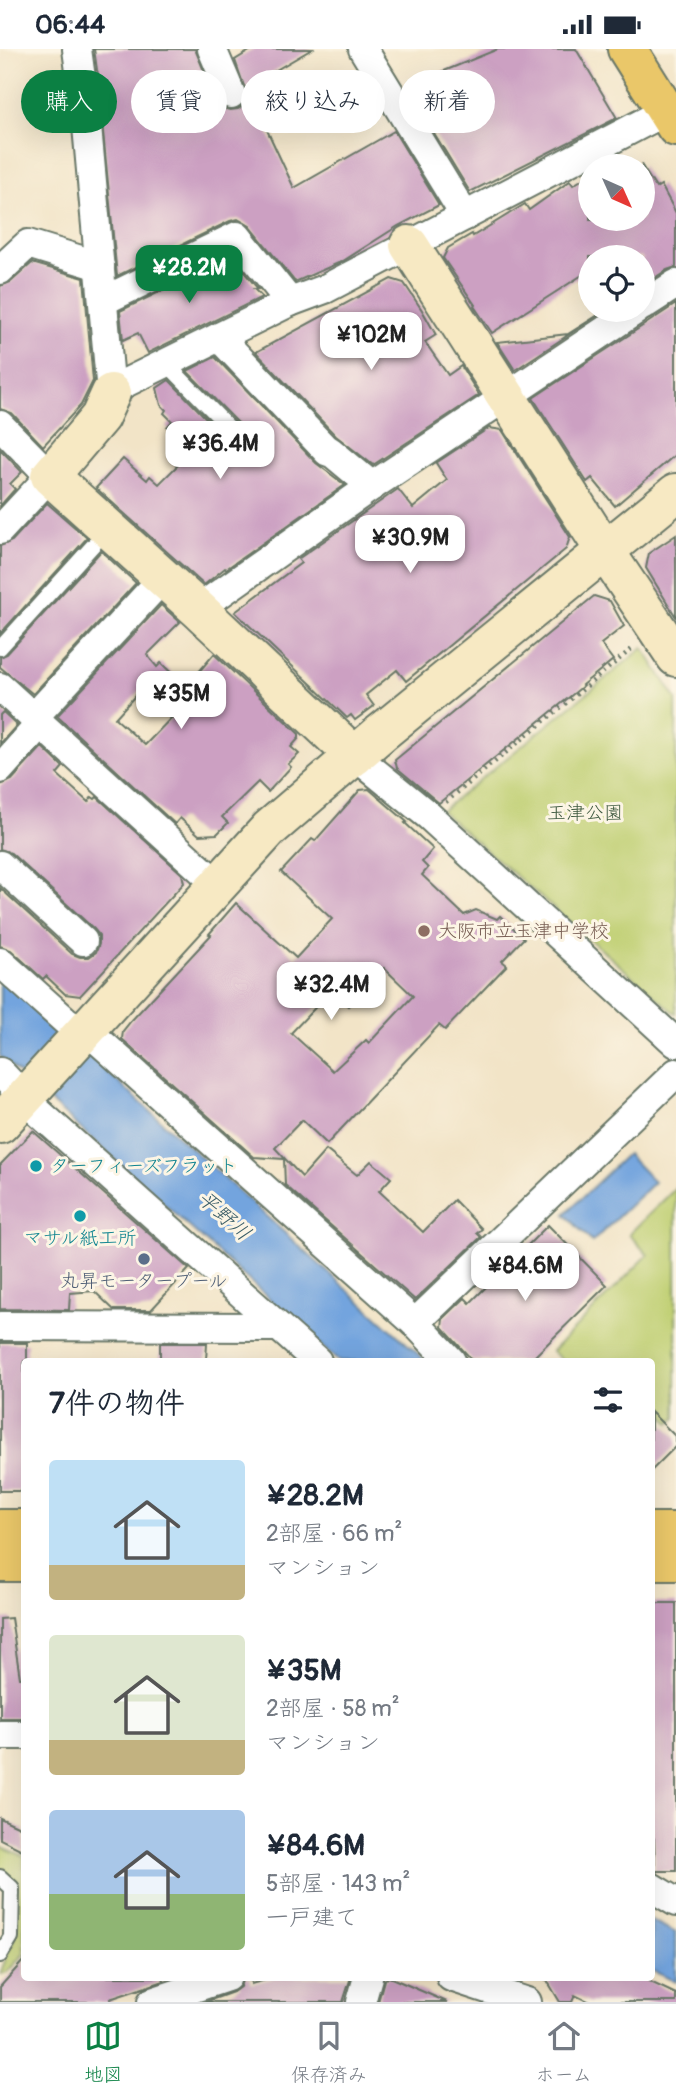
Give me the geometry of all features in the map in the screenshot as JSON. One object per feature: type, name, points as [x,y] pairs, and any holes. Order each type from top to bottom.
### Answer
[{"type":"main road","points":[[627,49],[671,119]]},
{"type":"main road","points":[[0,1529],[21,1529]]},
{"type":"main road","points":[[655,1532],[676,1532]]},
{"type":"main road","points":[[655,1561],[676,1561]]},
{"type":"main road","points":[[0,1562],[21,1562]]},
{"type":"street","points":[[77,49],[86,115],[111,393]]},
{"type":"street","points":[[363,49],[465,216]]},
{"type":"street","points":[[216,50],[231,93]]},
{"type":"street","points":[[0,530],[100,417],[115,388],[290,302],[325,289],[465,216],[671,119]]},
{"type":"street","points":[[103,301],[237,236],[290,302]]},
{"type":"street","points":[[0,270],[28,244],[100,266]]},
{"type":"street","points":[[409,245],[605,551],[667,642]]},
{"type":"street","points":[[655,298],[676,284]]},
{"type":"street","points":[[198,610],[372,487],[617,322]]},
{"type":"street","points":[[219,337],[328,452],[372,487]]},
{"type":"street","points":[[0,425],[50,476],[355,756],[429,815],[676,1043]]},
{"type":"street","points":[[314,1358],[36,1110],[14,1095],[80,1035],[269,829],[676,493]]},
{"type":"street","points":[[0,769],[36,721],[163,578]]},
{"type":"street","points":[[0,687],[218,885]]},
{"type":"street","points":[[0,865],[83,941]]},
{"type":"street","points":[[0,962],[80,1035],[415,1324],[448,1358]]},
{"type":"street","points":[[415,1324],[676,1073]]},
{"type":"street","points":[[0,1326],[279,1327]]},
{"type":"street","points":[[0,1735],[21,1735]]},
{"type":"street","points":[[655,1889],[676,1902]]},
{"type":"street","points":[[152,2002],[215,1981]]},
{"type":"street","points":[[361,2002],[367,1981]]},
{"type":"street","points":[[463,1981],[527,2002]]},
{"type":"lane","points":[[166,363],[248,447]]},
{"type":"lane","points":[[0,648],[108,529]]},
{"type":"lane","points":[[0,1877],[12,1888],[10,1937],[0,1955]]},
{"type":"path","points":[[429,815],[667,642]]},
{"type":"green space","name":"玉津公園","points":[[643,648],[676,699],[676,1014],[441,811]]},
{"type":"green space","points":[[676,1188],[676,1418],[670,1423],[655,1407],[655,1358],[560,1358],[552,1351],[648,1255],[629,1234]]},
{"type":"green space","points":[[0,1846],[21,1855],[21,1957],[7,1972],[0,1974],[15,1935],[17,1886],[0,1871]]},
{"type":"water","name":"平野川","points":[[0,975],[423,1358],[335,1358],[0,1056]]},
{"type":"water","points":[[627,1154],[654,1182],[592,1242],[565,1214]]},
{"type":"water","points":[[655,1922],[676,1933],[676,1982],[655,1972]]},
{"type":"building","points":[[94,49],[195,49],[204,70],[131,70],[131,133],[227,133],[227,109],[241,107],[241,133],[268,133],[294,188],[394,131],[439,205],[398,226],[343,261],[295,282],[250,226],[238,219],[117,276],[103,133],[117,133],[117,70],[97,70]]},
{"type":"building","points":[[253,49],[312,49],[276,70],[241,70],[241,78],[235,60]]},
{"type":"building","points":[[498,49],[576,49],[617,118],[470,192],[434,133],[495,133],[495,70],[447,70]]},
{"type":"building","points":[[570,181],[573,185],[578,182],[578,231],[655,231],[655,186],[661,185],[676,213],[676,267],[655,278],[655,245],[578,245],[578,278],[492,333],[443,258],[448,248],[525,204],[529,210]]},
{"type":"building","points":[[232,257],[262,297],[148,353],[138,333],[123,340],[120,311]]},
{"type":"building","points":[[32,263],[84,278],[93,381],[81,405],[43,446],[12,413],[0,409],[0,286],[11,282]]},
{"type":"building","points":[[391,279],[404,283],[422,310],[436,335],[425,342],[448,375],[461,366],[479,395],[373,465],[336,436],[256,352]]},
{"type":"building","points":[[676,304],[676,454],[615,506],[592,478],[587,482],[533,398],[649,322],[655,322],[655,318]]},
{"type":"building","points":[[588,322],[515,370],[497,342],[568,334]]},
{"type":"building","points":[[215,357],[316,463],[345,485],[204,585],[96,488],[123,459],[147,480],[150,476],[159,484],[185,458],[172,445],[178,438],[167,427],[172,421],[164,413],[166,410],[161,405],[157,388],[169,380],[241,454],[250,456],[255,453],[255,440],[187,371]]},
{"type":"building","points":[[489,428],[502,430],[570,537],[566,549],[406,681],[397,670],[366,695],[374,706],[355,720],[351,715],[347,718],[235,612],[301,563],[298,559],[398,489],[413,508],[447,480],[436,463]]},
{"type":"building","points":[[0,449],[22,472],[10,484],[15,489],[0,506]]},
{"type":"building","points":[[47,503],[87,538],[0,634],[0,546],[12,541]]},
{"type":"building","points":[[676,535],[676,617],[646,568],[649,553]]},
{"type":"building","points":[[101,551],[136,583],[33,694],[0,667],[0,657],[7,654]]},
{"type":"building","points":[[594,596],[610,601],[624,626],[601,644],[613,660],[439,803],[397,768],[395,760]]},
{"type":"building","points":[[161,605],[180,622],[147,655],[157,667],[161,663],[186,687],[214,654],[299,734],[291,747],[299,754],[288,764],[291,767],[268,792],[258,782],[222,817],[228,823],[217,834],[199,835],[180,818],[175,824],[57,716]],"holes":[[[144,686],[176,713],[145,745],[115,718]]]},
{"type":"building","points":[[3,712],[17,725],[0,744],[0,715]]},
{"type":"building","points":[[42,747],[63,767],[57,774],[88,802],[92,797],[97,797],[182,874],[184,883],[80,996],[65,994],[46,976],[43,979],[11,950],[0,946],[0,888],[72,954],[89,957],[96,952],[99,944],[99,935],[94,929],[11,853],[0,849],[0,785],[12,780]]},
{"type":"building","points":[[369,789],[433,849],[422,862],[428,868],[422,875],[464,915],[476,910],[497,919],[500,916],[524,938],[502,961],[507,965],[445,1030],[439,1025],[327,1144],[302,1120],[275,1148],[302,1177],[326,1150],[357,1175],[371,1161],[391,1178],[379,1191],[423,1232],[454,1200],[482,1229],[477,1233],[481,1237],[415,1300],[285,1185],[284,1159],[254,1157],[122,1039],[123,1031],[131,1021],[211,935],[209,934],[236,903],[296,958],[332,919],[281,872],[312,839],[315,841],[360,790]],"holes":[[[384,968],[413,996],[369,1043],[366,1040],[333,1071],[291,1033],[331,991],[348,1006]]]},
{"type":"building","points":[[33,1131],[189,1269],[151,1310],[114,1310],[94,1291],[70,1293],[69,1310],[0,1309],[0,1165]]},
{"type":"building","points":[[548,1225],[607,1285],[533,1358],[470,1358],[442,1327],[443,1319],[465,1298],[470,1303]]},
{"type":"building","points":[[0,1343],[27,1343],[27,1358],[21,1358],[21,1491],[0,1491]]},
{"type":"building","points":[[160,1343],[207,1343],[206,1358],[160,1358]]},
{"type":"building","points":[[655,1416],[676,1437],[676,1446],[655,1467]]},
{"type":"building","points":[[655,1603],[676,1603],[676,1871],[655,1871]]},
{"type":"building","points":[[11,1618],[21,1678],[21,1718],[0,1718],[0,1619]]},
{"type":"building","points":[[0,1818],[21,1828],[21,1850],[0,1839]]},
{"type":"building","points":[[21,1963],[21,1981],[164,1981],[110,1999],[111,2002],[0,2002],[0,1987]]},
{"type":"building","points":[[242,1981],[251,1981],[251,1984],[262,1981],[350,1981],[343,2002],[205,2002],[240,1987]]},
{"type":"building","points":[[384,1981],[398,1981],[447,2002],[378,2002]]},
{"type":"building","points":[[648,1981],[676,1994],[676,2002],[589,2002],[575,1995],[572,2002],[560,2002],[548,1982]]},
{"type":"place","name":"大阪市立玉津中学校","points":[[424,931]]},
{"type":"place","name":"ターフィーズフラット","points":[[36,1166]]},
{"type":"place","name":"マサル紙工所","points":[[80,1216]]},
{"type":"place","name":"丸昇モータープール","points":[[144,1259]]}]
